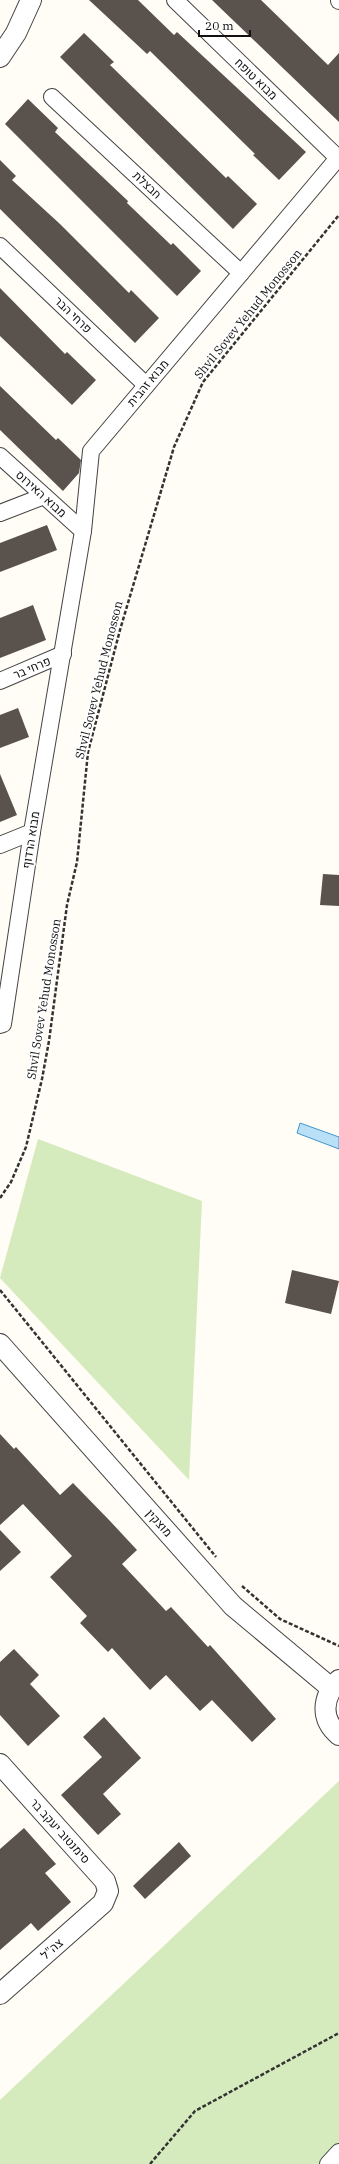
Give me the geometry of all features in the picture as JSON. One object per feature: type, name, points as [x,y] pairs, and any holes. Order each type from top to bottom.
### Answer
[{"type":"street","points":[[0,58],[16,33],[31,0]]},
{"type":"street","name":"מבוא טופח","points":[[175,0],[338,158]]},
{"type":"street","name":"חבצלת","points":[[52,97],[241,272]]},
{"type":"street","name":"מבוא זהבית","points":[[63,654],[82,531],[91,450],[338,158]]},
{"type":"street","name":"פרחי הבר","points":[[0,246],[146,385]]},
{"type":"street","name":"מבוא האירוס","points":[[0,456],[82,531]]},
{"type":"street","points":[[0,513],[44,496]]},
{"type":"street","name":"פרחי בר","points":[[0,681],[63,654]]},
{"type":"street","name":"מבוא הרדוף","points":[[0,1025],[3,1024],[32,832],[63,654]]},
{"type":"street","points":[[0,845],[32,832]]},
{"type":"street","name":"מוצקין","points":[[0,1344],[233,1606],[335,1684]]},
{"type":"street","points":[[335,1684],[326,1697],[325,1711],[328,1722],[339,1735]]},
{"type":"street","name":"סימנטוב יעקב בר","points":[[0,1764],[105,1881],[108,1891],[104,1903]]},
{"type":"street","name":"צה\"ל","points":[[0,1994],[104,1903]]},
{"type":"street","points":[[328,2164],[339,2152]]},
{"type":"path","name":"Shvil Sovev Yehud Monosson","points":[[0,1198],[11,1182],[26,1147],[42,1079],[49,1041],[68,905],[77,862],[88,752],[120,630],[174,447],[203,382],[339,215]]},
{"type":"path","points":[[0,1290],[220,1562]]},
{"type":"path","points":[[241,1585],[280,1619],[339,1646]]},
{"type":"path","points":[[150,2164],[195,2111],[339,2033]]},
{"type":"green space","points":[[38,1139],[202,1201],[189,1480],[0,1278]]},
{"type":"green space","points":[[339,1781],[339,2164],[0,2164],[0,2100]]},
{"type":"water","points":[[300,1123],[339,1137],[339,1149],[297,1133]]},
{"type":"building","points":[[89,0],[138,0],[174,35],[177,32],[306,152],[279,180],[253,155],[255,154],[150,51],[147,54]]},
{"type":"building","points":[[212,0],[261,0],[328,65],[339,53],[339,122]]},
{"type":"building","points":[[84,33],[114,62],[110,65],[226,178],[228,176],[257,204],[233,229],[60,57]]},
{"type":"building","points":[[28,99],[58,128],[55,132],[128,201],[127,203],[171,245],[173,243],[201,271],[177,296],[5,124]]},
{"type":"building","points":[[0,160],[16,176],[12,180],[60,224],[129,293],[131,290],[159,318],[135,343],[0,209]]},
{"type":"building","points":[[0,288],[65,354],[67,352],[96,380],[72,405],[0,336]]},
{"type":"building","points":[[0,386],[56,440],[58,438],[81,460],[79,473],[63,491],[0,430]]},
{"type":"building","points":[[47,525],[57,550],[0,572],[0,543]]},
{"type":"building","points":[[33,605],[46,640],[0,658],[0,618]]},
{"type":"building","points":[[18,708],[29,737],[0,748],[0,715]]},
{"type":"building","points":[[0,774],[17,815],[0,822]]},
{"type":"building","points":[[323,874],[339,875],[339,906],[320,905]]},
{"type":"building","points":[[292,1270],[339,1281],[331,1314],[285,1303]]},
{"type":"building","points":[[0,1434],[14,1449],[16,1447],[60,1495],[73,1483],[110,1521],[137,1550],[122,1564],[166,1611],[171,1607],[208,1647],[210,1645],[276,1719],[252,1742],[212,1700],[200,1711],[166,1675],[150,1690],[112,1648],[108,1652],[80,1623],[87,1616],[50,1577],[72,1556],[23,1504],[0,1525]]},
{"type":"building","points":[[0,1530],[21,1552],[0,1571]]},
{"type":"building","points":[[14,1649],[39,1675],[30,1684],[60,1716],[28,1746],[0,1715],[0,1662]]},
{"type":"building","points":[[104,1717],[141,1758],[103,1794],[121,1814],[98,1835],[61,1795],[102,1757],[83,1737]]},
{"type":"building","points":[[24,1828],[56,1864],[45,1873],[71,1902],[38,1931],[31,1923],[0,1950],[0,1849]]},
{"type":"building","points":[[179,1842],[191,1856],[145,1899],[133,1886]]}]
